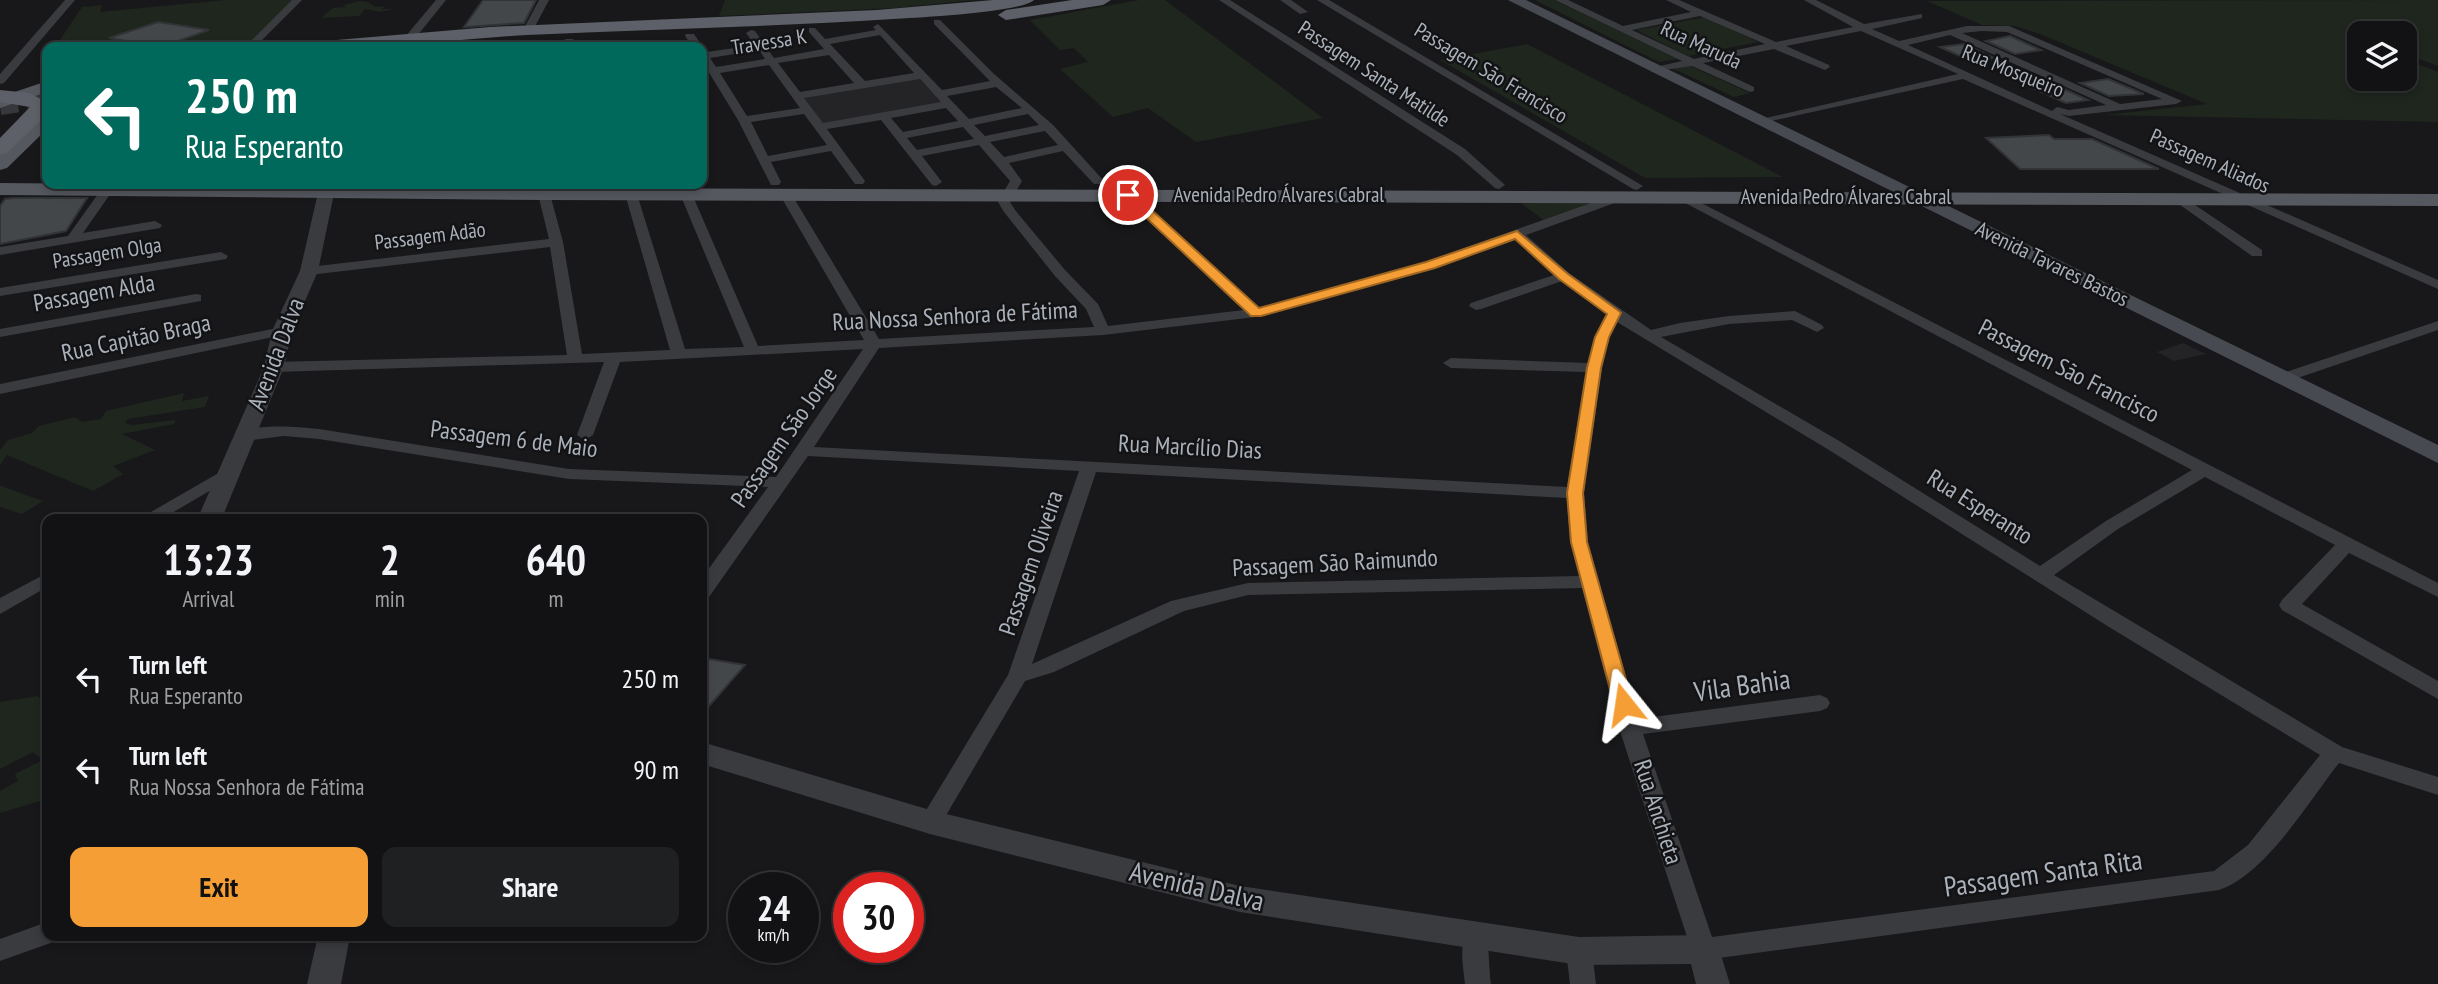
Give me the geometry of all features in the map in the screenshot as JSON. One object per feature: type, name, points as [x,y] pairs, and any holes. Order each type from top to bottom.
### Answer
[{"type":"highway","points":[[373,42],[872,15],[974,8],[1026,0]]},
{"type":"highway","points":[[707,47],[881,29],[1102,0]]},
{"type":"highway","points":[[387,42],[409,39]]},
{"type":"highway","points":[[0,88],[42,84]]},
{"type":"highway","points":[[0,96],[29,99],[40,105],[37,113],[0,149]]},
{"type":"main road","name":"Avenida Tavares Bastos","points":[[1515,0],[2438,455]]},
{"type":"main road","points":[[0,103],[42,86]]},
{"type":"main road","points":[[0,118],[42,106]]},
{"type":"main road","points":[[42,124],[0,166],[11,177],[42,180]]},
{"type":"main road","points":[[0,182],[42,181]]},
{"type":"main road","name":"Avenida Pedro Álvares Cabral","points":[[780,188],[859,181],[936,182],[1128,195],[2438,200]]},
{"type":"main road","name":"Avenida Pedro Álvares Cabral","points":[[707,188],[1011,188],[1098,181],[1637,186],[2214,186],[2438,183]]},
{"type":"main road","name":"Avenida Pedro Álvares Cabral","points":[[0,191],[180,189]]},
{"type":"main road","name":"Avenida Pedro Álvares Cabral","points":[[389,189],[544,194],[631,194],[684,189]]},
{"type":"street","points":[[0,81],[70,0]]},
{"type":"street","points":[[255,42],[298,0]]},
{"type":"street","points":[[409,39],[440,0]]},
{"type":"street","points":[[527,32],[544,0]]},
{"type":"street","name":"Passagem Santa Matilde","points":[[1224,0],[1461,152],[1499,185]]},
{"type":"street","points":[[1284,0],[1303,12]]},
{"type":"street","name":"Passagem São Francisco","points":[[1322,0],[1637,186]]},
{"type":"street","name":"Rua Maruda","points":[[1560,0],[1750,89]]},
{"type":"street","points":[[1671,0],[1825,67]]},
{"type":"street","name":"Rua Mosqueiro","points":[[1809,0],[1897,44],[2066,113],[2119,107]]},
{"type":"street","points":[[1622,29],[1702,13]]},
{"type":"street","points":[[1656,70],[1919,16]]},
{"type":"street","points":[[937,22],[989,75],[1049,127],[1098,181]]},
{"type":"street","points":[[1897,44],[2001,27],[2014,30],[2176,101],[2119,107]]},
{"type":"street","points":[[881,29],[1001,161],[1011,188],[1004,202],[1053,265],[1093,307],[1103,331]]},
{"type":"street","name":"Rua Mosqueiro","points":[[1953,33],[2119,107]]},
{"type":"street","points":[[818,36],[862,85]]},
{"type":"street","points":[[707,47],[756,40],[859,181]]},
{"type":"street","name":"Travessa K","points":[[712,71],[833,51]]},
{"type":"street","points":[[707,63],[744,120],[780,188],[874,344]]},
{"type":"street","points":[[797,96],[922,75]]},
{"type":"street","points":[[930,84],[989,75]]},
{"type":"street","name":"Passagem Aliados","points":[[1761,122],[1964,76],[2438,285]]},
{"type":"street","points":[[939,94],[999,83]]},
{"type":"street","points":[[1986,100],[2014,96]]},
{"type":"street","points":[[821,127],[947,104]]},
{"type":"street","points":[[744,120],[807,110]]},
{"type":"street","points":[[901,136],[1031,110]]},
{"type":"street","points":[[883,115],[936,182]]},
{"type":"street","points":[[915,154],[1049,127]]},
{"type":"street","points":[[764,160],[834,147]]},
{"type":"street","points":[[1001,161],[1066,147]]},
{"type":"street","name":"Avenida Dalva","points":[[212,514],[274,367],[282,331],[309,271],[327,189]]},
{"type":"street","points":[[694,189],[753,351]]},
{"type":"street","points":[[72,239],[107,190]]},
{"type":"street","points":[[544,194],[556,242],[575,359]]},
{"type":"street","points":[[631,194],[679,354]]},
{"type":"street","points":[[1128,195],[1256,313]]},
{"type":"street","name":"Passagem São Francisco","points":[[1678,196],[2438,591]]},
{"type":"street","name":"Rua Nossa Senhora de Fátima","points":[[274,367],[753,351],[1103,331],[1256,313],[1430,265],[1619,197]]},
{"type":"street","points":[[2180,199],[2257,253]]},
{"type":"street","points":[[0,251],[155,225]]},
{"type":"street","name":"Rua Esperanto","points":[[1517,234],[1564,276],[1615,313],[2334,752],[2437,784]]},
{"type":"street","name":"Passagem Adão","points":[[309,271],[556,242]]},
{"type":"street","name":"Passagem Olga","points":[[0,292],[221,256]]},
{"type":"street","points":[[2412,274],[2438,274]]},
{"type":"street","points":[[1476,306],[1564,276]]},
{"type":"street","name":"Passagem Alda","points":[[0,333],[196,299]]},
{"type":"street","name":"Rua Anchieta","points":[[1615,313],[1602,337],[1594,368],[1575,493],[1579,542],[1630,728],[1704,949],[1713,984]]},
{"type":"street","points":[[1650,335],[1717,322],[1795,315],[1817,328]]},
{"type":"street","points":[[2283,379],[2438,325]]},
{"type":"street","name":"Rua Capitão Braga","points":[[0,389],[282,331]]},
{"type":"street","name":"Passagem São Jorge","points":[[707,585],[803,451],[874,344]]},
{"type":"street","points":[[585,435],[614,356]]},
{"type":"street","points":[[1451,363],[1594,368]]},
{"type":"street","name":"Passagem 6 de Maio","points":[[244,436],[284,431],[319,433],[457,458],[569,474],[780,482]]},
{"type":"street","name":"Rua Marcílio Dias","points":[[803,451],[1575,493]]},
{"type":"street","name":"Passagem Oliveira","points":[[1018,676],[1089,466]]},
{"type":"street","points":[[2042,574],[2112,525],[2206,469]]},
{"type":"street","points":[[156,514],[229,472]]},
{"type":"street","points":[[2346,545],[2289,605],[2438,691]]},
{"type":"street","points":[[0,607],[42,582]]},
{"type":"street","name":"Passagem São Raimundo","points":[[1018,676],[1046,667],[1178,606],[1248,589],[1590,582]]},
{"type":"street","points":[[930,821],[1018,676]]},
{"type":"street","name":"Vila Bahia","points":[[1630,728],[1820,703]]},
{"type":"street","name":"Passagem Santa Rita","points":[[1704,949],[2219,880],[2256,852],[2334,752]]},
{"type":"street","name":"Avenida Dalva","points":[[707,754],[930,821],[1240,899],[1579,951],[1704,949]]},
{"type":"street","points":[[0,950],[42,935]]},
{"type":"street","points":[[1476,937],[1474,954],[1478,984]]},
{"type":"street","points":[[324,984],[333,941]]},
{"type":"street","points":[[1579,951],[1583,984]]},
{"type":"shaded area","points":[[225,0],[295,0],[252,42],[58,42],[82,7],[102,5],[100,12]]},
{"type":"shaded area","points":[[725,0],[974,0],[895,8],[719,16]]},
{"type":"shaded area","points":[[1139,0],[1165,0],[1323,118],[1196,142],[1148,108],[1113,117],[1060,69],[1088,62],[1074,48],[1060,50],[1030,20]]},
{"type":"shaded area","points":[[1535,0],[1554,0],[1678,59],[1659,62]]},
{"type":"shaded area","points":[[2438,0],[2438,66],[2417,58],[2417,21],[2347,21],[2347,91],[2417,91],[2417,64],[2438,72],[2438,122],[2104,115],[2207,104],[2040,34],[2015,26],[1982,25],[1927,1]]},
{"type":"shaded area","points":[[359,1],[368,2],[375,7],[385,6],[382,9],[395,9],[380,12],[365,9],[359,16],[321,18],[333,8],[345,7],[344,5]]},
{"type":"shaded area","points":[[1706,17],[1758,42],[1688,56],[1636,30]]},
{"type":"shaded area","points":[[1527,44],[1783,177],[1645,178],[1440,60]]},
{"type":"shaded area","points":[[1688,65],[1750,93],[1734,97],[1672,68]]},
{"type":"shaded area","points":[[917,77],[943,103],[824,125],[803,97]]},
{"type":"shaded area","points":[[1511,196],[1619,197],[1545,221]]},
{"type":"shaded area","points":[[2183,343],[2206,354],[2174,361],[2157,352]]},
{"type":"shaded area","points":[[184,393],[182,401],[209,396],[205,407],[128,419],[125,423],[131,425],[176,420],[174,424],[122,434],[155,450],[113,466],[123,474],[93,491],[7,455],[0,465],[0,450],[8,440],[32,433],[39,426],[75,417],[82,422],[101,419],[106,411]]},
{"type":"shaded area","points":[[0,486],[43,501],[22,514],[0,507]]},
{"type":"shaded area","points":[[38,696],[42,702],[42,759],[33,752],[0,769],[0,702]]},
{"type":"shaded area","points":[[42,760],[42,800],[0,813],[0,791],[18,781],[15,774]]},
{"type":"building","points":[[483,0],[536,0],[524,23],[464,27]]},
{"type":"building","points":[[158,22],[209,30],[175,42],[132,42],[109,38]]},
{"type":"building","points":[[2010,36],[2041,50],[2015,54],[1986,41]]},
{"type":"building","points":[[1964,44],[1994,58],[1971,61],[1940,47]]},
{"type":"building","points":[[2108,79],[2144,94],[2109,96],[2080,83]]},
{"type":"building","points":[[2053,84],[2088,100],[2066,103],[2032,88]]},
{"type":"building","points":[[2049,135],[2054,139],[2092,139],[2159,169],[2020,169],[1986,138]]},
{"type":"building","points":[[87,198],[66,231],[0,244],[0,206],[5,199]]},
{"type":"building","points":[[707,659],[745,665],[707,708]]},
{"type":"tunnel","points":[[0,106],[42,100]]},
{"type":"route","points":[[1128,195],[1256,313],[1290,306],[1430,265],[1517,234],[1564,276],[1615,313],[1602,337],[1594,368],[1575,493],[1579,542],[1624,704]]}]
